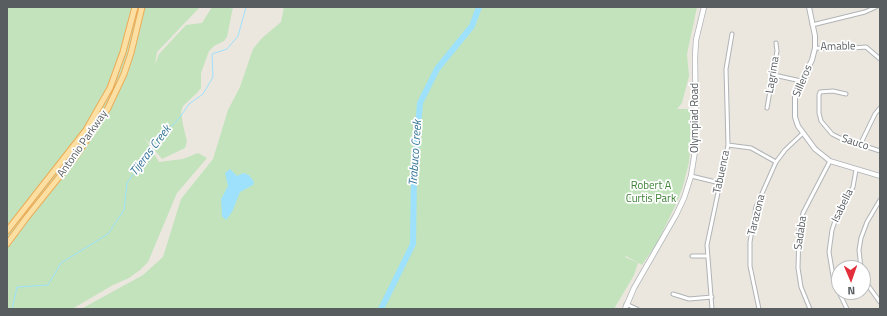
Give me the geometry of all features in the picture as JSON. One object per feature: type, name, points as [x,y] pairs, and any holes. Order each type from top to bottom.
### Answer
[{"type":"main road","name":"Antonio Parkway","points":[[7,231],[86,130],[110,88],[123,52],[134,7]]},
{"type":"main road","name":"Antonio Parkway","points":[[7,244],[76,156],[108,108],[128,60],[142,7]]},
{"type":"main road","name":"Olympiad Road","points":[[626,307],[676,215],[684,198],[691,176],[695,152],[696,127],[696,40],[704,7]]},
{"type":"street","name":"Silleros","points":[[809,7],[815,48],[812,60],[796,94],[794,106],[795,117],[802,134],[815,149],[830,161],[880,176]]},
{"type":"street","points":[[812,25],[865,12],[876,7]]},
{"type":"street","name":"Tabuenca","points":[[712,309],[707,256],[708,236],[728,145],[726,69],[732,34]]},
{"type":"street","name":"Lagrima","points":[[767,108],[774,75],[777,51],[776,42]]},
{"type":"street","name":"Amable","points":[[815,48],[840,49],[866,46],[880,59]]},
{"type":"street","points":[[774,75],[801,81]]},
{"type":"street","name":"Sauco","points":[[846,94],[833,91],[820,92],[819,113],[826,128],[832,134],[880,151]]},
{"type":"street","points":[[860,145],[875,114],[880,108]]},
{"type":"street","name":"Tarazona","points":[[759,309],[750,266],[750,242],[756,207],[776,162],[785,150],[802,134]]},
{"type":"street","points":[[728,145],[752,148],[776,162]]},
{"type":"street","name":"Sadaba","points":[[810,309],[800,281],[797,251],[799,230],[802,213],[830,161]]},
{"type":"street","name":"Isabella","points":[[847,309],[834,282],[829,252],[832,230],[837,215],[852,187],[856,170]]},
{"type":"street","points":[[691,176],[720,183]]},
{"type":"street","points":[[860,260],[859,250],[861,238],[867,222],[880,200]]},
{"type":"street","points":[[692,256],[707,256]]},
{"type":"street","points":[[871,290],[880,302]]},
{"type":"street","points":[[673,294],[689,299],[712,297]]},
{"type":"street","points":[[626,307],[637,309]]},
{"type":"green space","points":[[7,7],[200,7],[157,52],[155,65],[159,54],[186,25],[202,23],[212,7],[233,7],[227,37],[224,41],[214,46],[209,51],[201,73],[201,88],[183,106],[181,112],[187,141],[185,148],[162,159],[144,137],[159,162],[183,159],[198,153],[207,158],[177,193],[148,262],[129,278],[113,285],[72,309],[7,309]]},
{"type":"green space","name":"Robert A Curtis Park","points":[[284,7],[697,7],[687,54],[689,76],[682,103],[677,109],[690,109],[691,139],[689,162],[683,186],[657,243],[642,265],[626,256],[625,257],[638,263],[634,275],[614,309],[81,309],[143,275],[163,257],[181,199],[213,159],[228,110],[240,87],[253,49],[262,38],[281,22]]},
{"type":"water","points":[[230,169],[237,176],[243,173],[249,175],[254,182],[253,185],[240,192],[232,212],[226,220],[222,216],[221,199],[228,186],[225,173]]},
{"type":"waterway","name":"Tijeras Creek","points":[[12,309],[17,287],[48,285],[61,263],[108,234],[124,210],[127,183],[157,142],[180,117],[189,104],[203,94],[213,77],[212,54],[227,49],[238,36],[246,7]]},
{"type":"waterway","name":"Trabuco Creek","points":[[381,309],[413,244],[414,177],[420,103],[437,69],[472,26],[479,7]]}]
